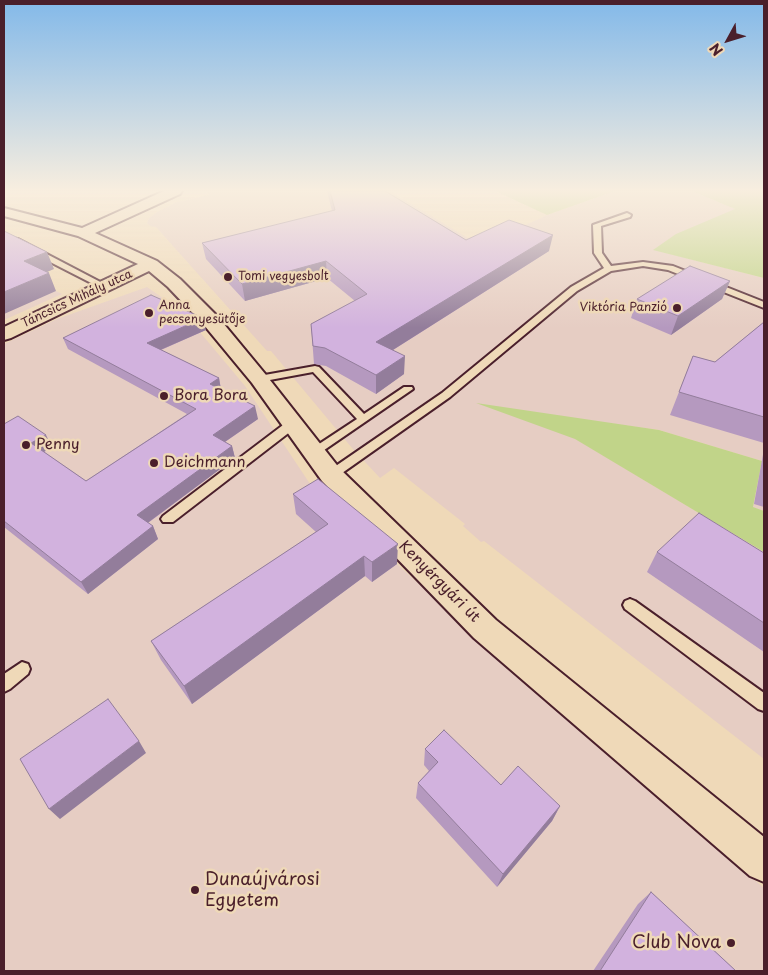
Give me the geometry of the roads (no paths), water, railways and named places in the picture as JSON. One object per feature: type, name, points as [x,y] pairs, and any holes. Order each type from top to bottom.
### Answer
[{"type":"street","name":"Kenyérgyári út","points":[[91,236],[151,264],[174,283],[211,321],[259,379],[322,464],[485,629],[764,862]]},
{"type":"street","name":"Táncsics Mihály utca","points":[[4,334],[151,264]]},
{"type":"lane","points":[[597,236],[598,253],[608,269]]},
{"type":"lane","points":[[4,240],[15,241],[104,286]]},
{"type":"lane","points":[[322,464],[446,395],[574,289],[608,269],[643,264],[670,268],[764,305]]},
{"type":"lane","points":[[259,379],[315,369],[364,420]]},
{"type":"lane","points":[[322,464],[364,420],[408,389]]},
{"type":"lane","points":[[168,519],[292,425]]},
{"type":"lane","points":[[630,604],[764,703]]},
{"type":"lane","points":[[4,684],[22,669]]},
{"type":"place","name":"Tomi vegyesbolt","points":[[228,277]]},
{"type":"place","name":"Viktória Panzió","points":[[677,308]]},
{"type":"place","name":"Anna pecsenyesütője","points":[[149,313]]},
{"type":"place","name":"Bora Bora","points":[[164,396]]},
{"type":"place","name":"Penny","points":[[26,445]]},
{"type":"place","name":"Deichmann","points":[[154,463]]},
{"type":"place","name":"Dunaújvárosi Egyetem","points":[[195,890]]},
{"type":"place","name":"Club Nova","points":[[731,943]]}]
